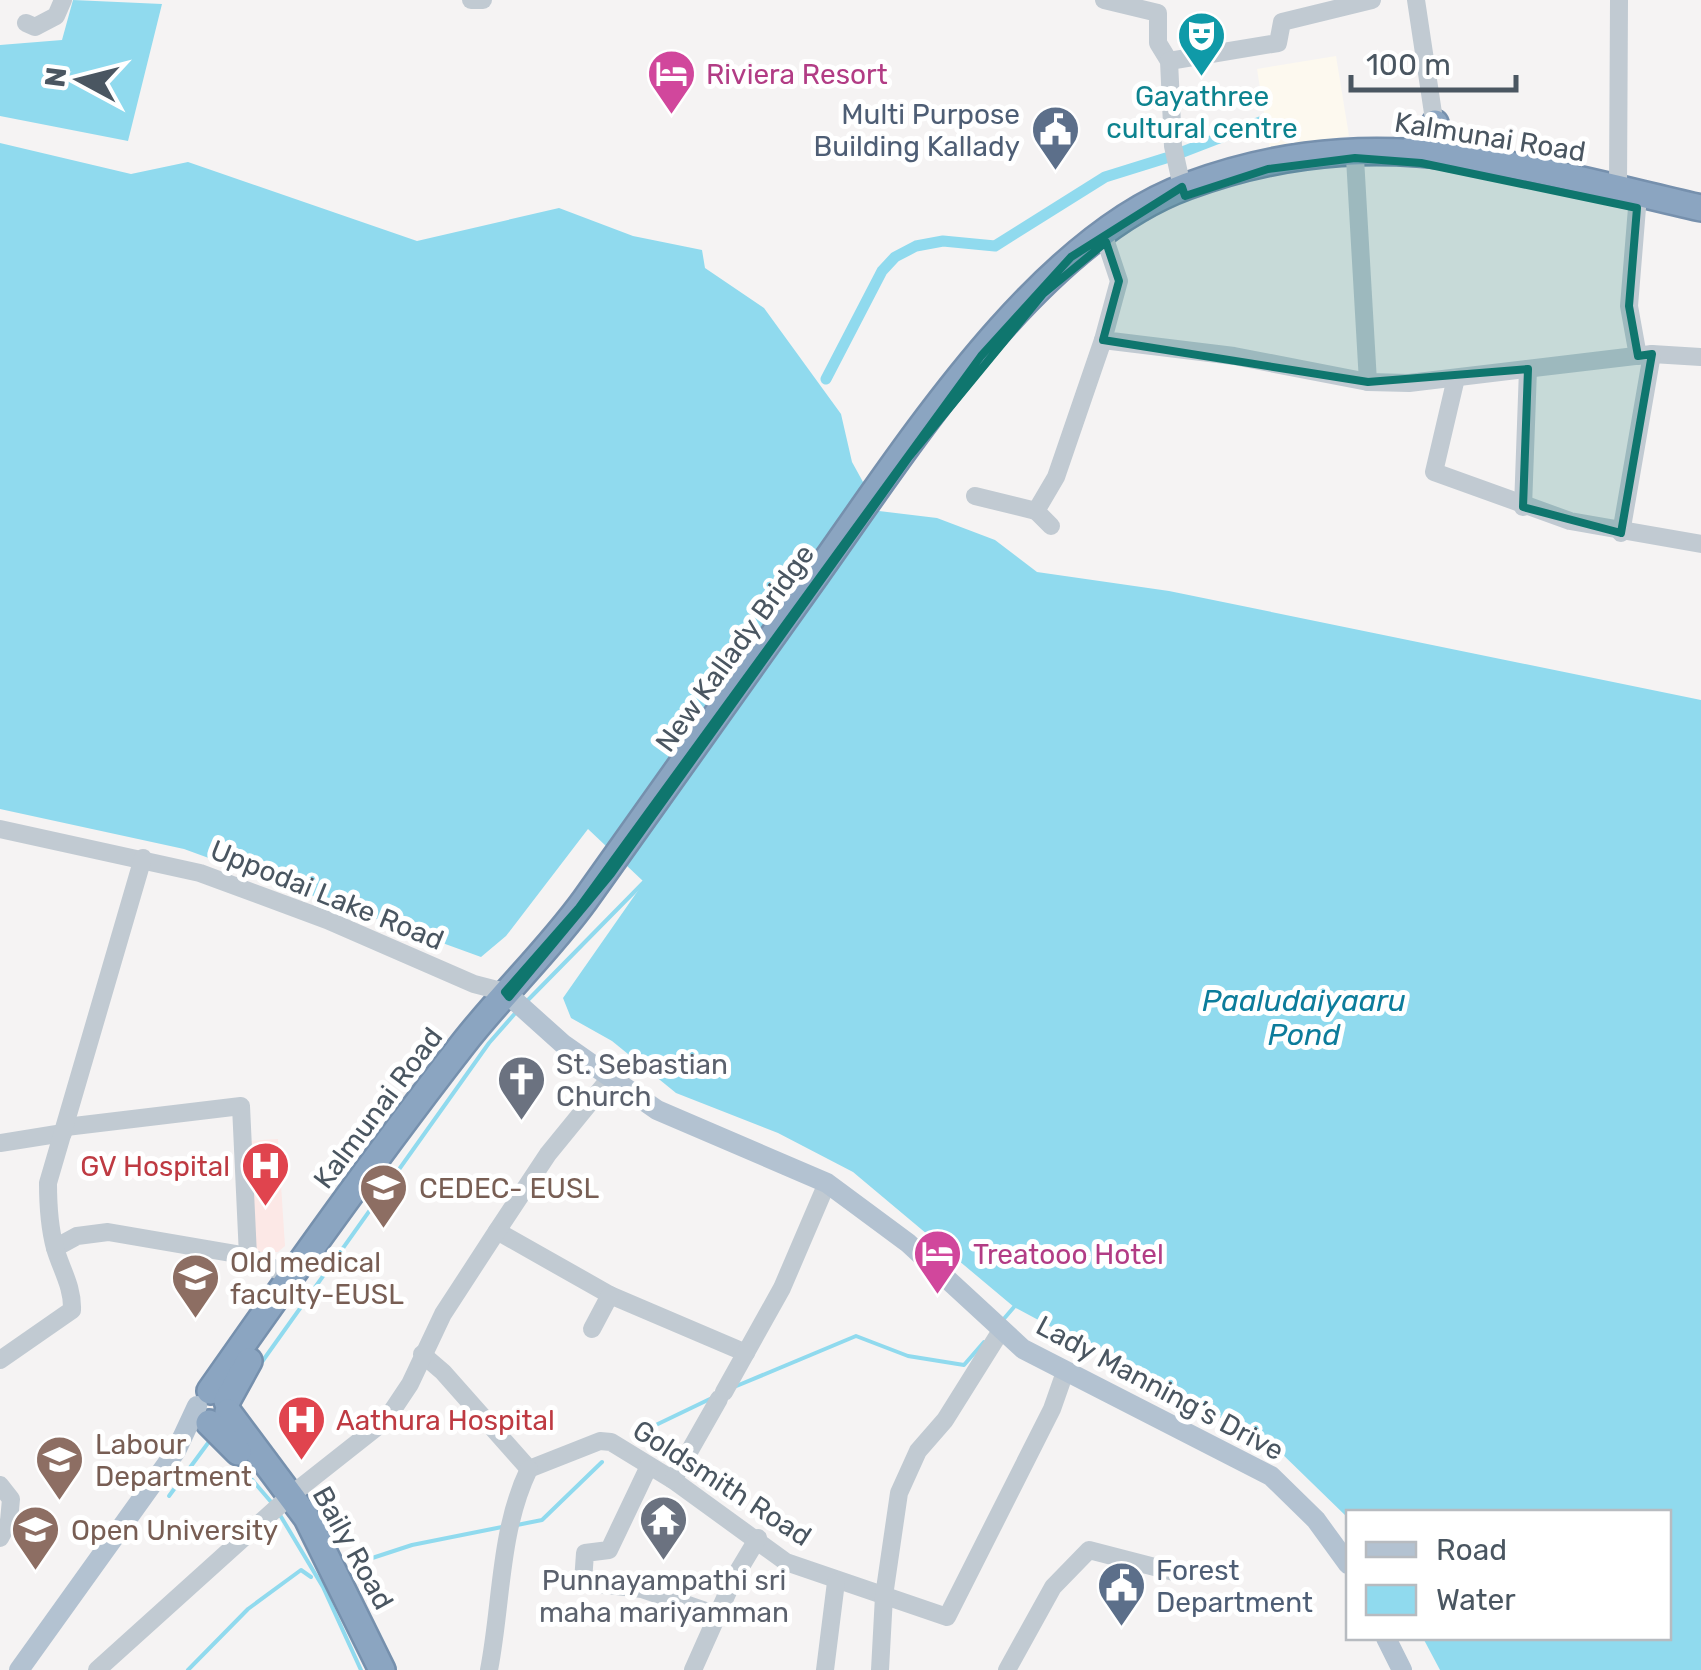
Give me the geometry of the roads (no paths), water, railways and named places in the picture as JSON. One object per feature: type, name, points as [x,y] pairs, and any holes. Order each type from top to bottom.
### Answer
[{"type":"highway","points":[[1412,149],[1426,145],[1435,123]]},
{"type":"highway","name":"Kalmunai Road","points":[[906,455],[1036,289],[1121,220],[1183,192],[1295,156],[1412,149],[1701,208]]},
{"type":"highway","name":"Kalmunai Road","points":[[906,455],[1043,294],[1106,242],[1183,192],[1268,169],[1355,158],[1436,166],[1701,222]]},
{"type":"highway","name":"New Kallady Bridge","points":[[608,872],[906,455]]},
{"type":"highway","name":"Kalmunai Road","points":[[214,1406],[458,1058],[608,872]]},
{"type":"highway","name":"Kalmunai Road","points":[[214,1406],[290,1276],[483,1018],[512,990]]},
{"type":"highway","name":"Baily Road","points":[[214,1406],[324,1548],[382,1670]]},
{"type":"highway","name":"Baily Road","points":[[286,1500],[368,1670]]},
{"type":"main road","name":"Lady Manning’s Drive","points":[[512,990],[522,998],[531,1018],[658,1110],[828,1183],[908,1243],[1023,1349],[1271,1476],[1316,1520],[1346,1561]]},
{"type":"main road","points":[[19,1670],[176,1451],[214,1406]]},
{"type":"main road","points":[[1387,1640],[1402,1670]]},
{"type":"street","points":[[26,24],[36,27],[56,16],[63,0]]},
{"type":"street","points":[[471,0],[483,0]]},
{"type":"street","points":[[1104,0],[1158,4],[1158,43],[1169,61],[1173,146],[1183,192]]},
{"type":"street","points":[[1169,61],[1278,43],[1282,22],[1372,0]]},
{"type":"street","points":[[1416,0],[1439,153]]},
{"type":"street","points":[[1618,189],[1619,0]]},
{"type":"street","points":[[1355,158],[1368,382]]},
{"type":"street","points":[[1621,532],[1645,355],[1629,306],[1637,208]]},
{"type":"street","points":[[1036,511],[1056,476],[1119,282],[1106,242]]},
{"type":"street","points":[[1103,340],[1214,353],[1368,382],[1456,378],[1645,355],[1701,357]]},
{"type":"street","points":[[1523,508],[1528,369]]},
{"type":"street","points":[[1456,378],[1434,472],[1523,508],[1621,532],[1701,544]]},
{"type":"street","points":[[975,496],[1036,511],[1051,526]]},
{"type":"street","name":"Uppodai Lake Road","points":[[0,829],[143,858],[253,890],[458,977],[512,990]]},
{"type":"street","points":[[0,1360],[72,1310],[72,1295],[55,1248],[48,1183],[143,858]]},
{"type":"street","name":"Uppodai Lake Road","points":[[458,977],[478,1000],[483,1018]]},
{"type":"street","points":[[97,1670],[286,1500],[386,1420],[497,1231],[548,1154],[610,1078]]},
{"type":"street","points":[[0,1143],[64,1130],[241,1106],[248,1256]]},
{"type":"street","points":[[673,1480],[782,1288],[828,1183]]},
{"type":"street","points":[[497,1231],[610,1296],[746,1353]]},
{"type":"street","points":[[55,1248],[77,1236],[108,1232],[248,1256],[290,1276]]},
{"type":"street","points":[[592,1330],[610,1296]]},
{"type":"street","points":[[880,1670],[892,1522],[918,1451],[945,1420],[1002,1329]]},
{"type":"street","points":[[422,1354],[443,1372],[529,1469],[508,1526],[502,1603],[490,1670]]},
{"type":"street","name":"Goldsmith Road","points":[[529,1469],[600,1440],[611,1442],[758,1538],[786,1562],[947,1617],[1052,1409],[1066,1372]]},
{"type":"street","points":[[648,1466],[609,1550],[586,1553],[583,1582],[642,1590],[717,1615]]},
{"type":"street","points":[[0,1484],[11,1499],[9,1521],[0,1538]]},
{"type":"street","points":[[693,1670],[758,1538]]},
{"type":"street","points":[[1007,1670],[1052,1586],[1089,1550],[1174,1572]]},
{"type":"street","points":[[825,1670],[836,1582]]},
{"type":"water","points":[[73,0],[162,4],[128,141],[0,116],[0,45],[62,40]]},
{"type":"water","name":"Paaludaiyaaru Pond","points":[[0,143],[131,174],[188,162],[417,241],[559,208],[633,236],[702,250],[705,268],[764,308],[841,414],[852,462],[879,511],[937,518],[995,540],[1037,572],[1169,591],[1701,700],[1701,1670],[1440,1670],[1424,1640],[1671,1640],[1671,1510],[1346,1510],[1346,1516],[1275,1447],[1014,1307],[853,1172],[778,1133],[676,1093],[612,1041],[571,1018],[563,998],[644,882],[588,829],[506,936],[481,957],[184,849],[0,809]]},
{"type":"waterway","points":[[1180,153],[1263,121]]},
{"type":"waterway","points":[[826,379],[882,271],[895,257],[916,246],[943,241],[995,246],[1105,177],[1166,158]]},
{"type":"waterway","points":[[528,1000],[644,882]]},
{"type":"waterway","points":[[259,1366],[489,1043],[518,1010]]},
{"type":"waterway","points":[[1002,1321],[1014,1307]]},
{"type":"waterway","points":[[734,1387],[856,1336],[908,1356],[964,1365],[984,1342]]},
{"type":"waterway","points":[[635,1435],[712,1398]]},
{"type":"waterway","points":[[169,1496],[211,1439]]},
{"type":"waterway","points":[[236,1461],[272,1503]]},
{"type":"waterway","points":[[517,1525],[542,1520],[602,1462]]},
{"type":"waterway","points":[[280,1515],[323,1587],[361,1670]]},
{"type":"waterway","points":[[357,1563],[412,1545],[502,1527]]},
{"type":"waterway","points":[[188,1670],[248,1609],[301,1570],[311,1577]]},
{"type":"place","name":"Gayathree cultural centre","points":[[1202,78]]},
{"type":"place","name":"Riviera Resort","points":[[671,116]]},
{"type":"place","name":"Multi Purpose Building Kallady","points":[[1055,172]]},
{"type":"place","name":"St. Sebastian Church","points":[[521,1122]]},
{"type":"place","name":"GV Hospital","points":[[265,1208]]},
{"type":"place","name":"CEDEC- EUSL","points":[[384,1230]]},
{"type":"place","name":"Treatooo Hotel","points":[[938,1296]]},
{"type":"place","name":"Old medical faculty-EUSL","points":[[195,1320]]},
{"type":"place","name":"Aathura Hospital","points":[[301,1462]]},
{"type":"place","name":"Labour Department","points":[[60,1502]]},
{"type":"place","name":"Punnayampathi sri maha mariyamman","points":[[664,1562]]},
{"type":"place","name":"Open University","points":[[36,1572]]},
{"type":"place","name":"Forest Department","points":[[1121,1628]]}]
